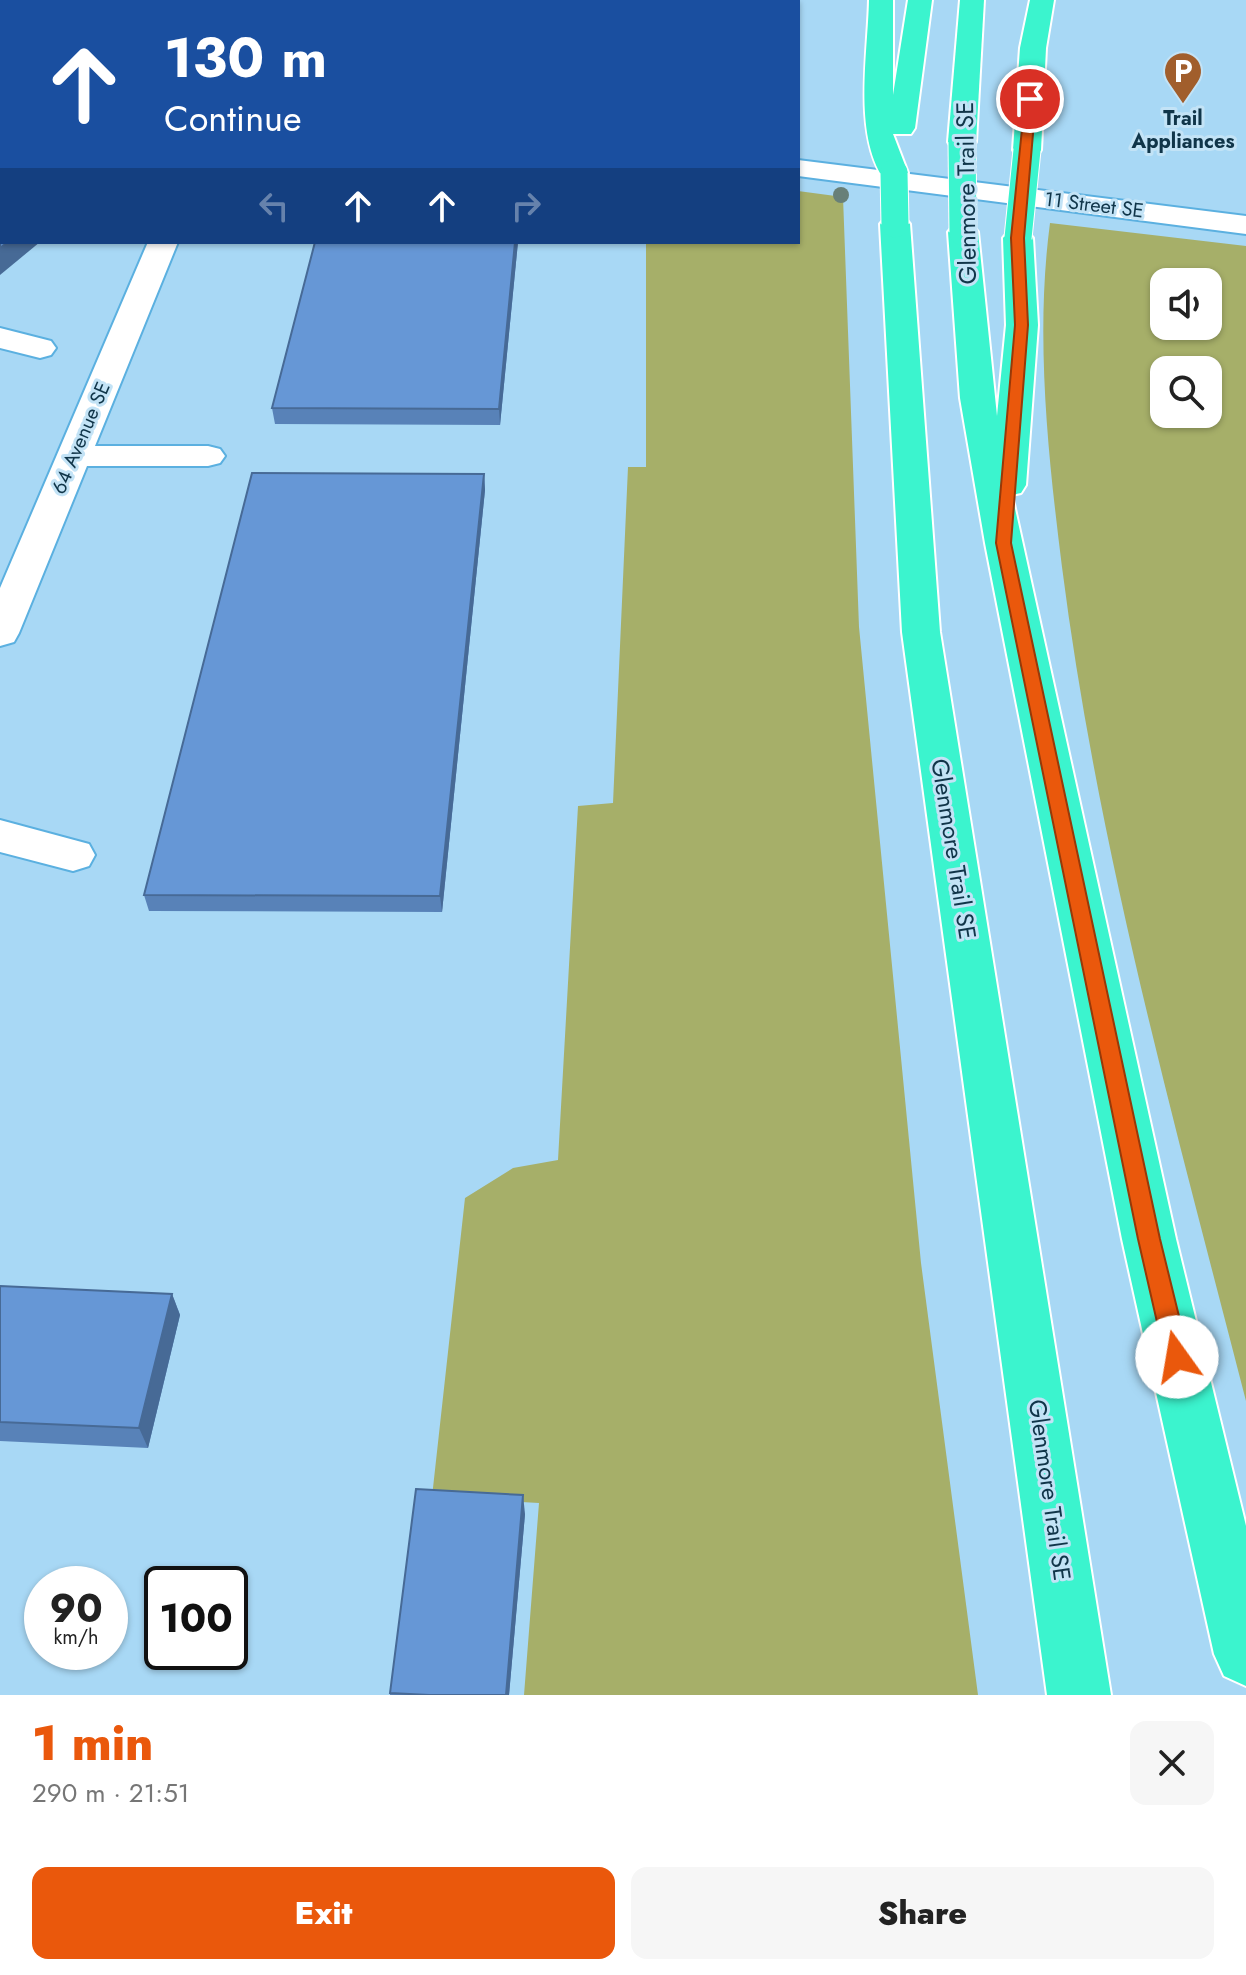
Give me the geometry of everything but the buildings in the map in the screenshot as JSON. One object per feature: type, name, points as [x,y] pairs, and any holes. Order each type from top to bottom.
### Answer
[{"type":"highway","points":[[881,0],[889,135]]},
{"type":"highway","name":"Glenmore Trail SE","points":[[920,0],[889,135],[894,173],[921,632],[1079,1695]]},
{"type":"highway","name":"Glenmore Trail SE","points":[[972,0],[962,142],[963,232],[977,398],[1003,543],[1149,1239],[1246,1654]]},
{"type":"highway","points":[[1003,543],[1022,325],[1018,238],[1033,48],[1042,0]]},
{"type":"highway","points":[[1033,48],[1051,0]]},
{"type":"street","name":"11 Street SE","points":[[800,168],[1246,225]]},
{"type":"street","name":"64 Avenue SE","points":[[0,633],[162,244]]},
{"type":"street","points":[[0,338],[40,348]]},
{"type":"street","points":[[74,456],[208,456]]},
{"type":"street","points":[[0,836],[73,855]]},
{"type":"green space","points":[[800,191],[843,197],[859,627],[921,1263],[978,1695],[524,1695],[539,1503],[432,1497],[465,1198],[513,1168],[558,1160],[578,806],[613,803],[628,467],[646,467],[646,244],[800,244]]},
{"type":"green space","points":[[1050,223],[1246,246],[1246,1401],[1141,987],[1096,778],[1077,673],[1052,482],[1045,395],[1044,309]]},
{"type":"place","name":"Trail Appliances","points":[[1183,105]]},
{"type":"route","points":[[1030,99],[1018,238],[1022,325],[1003,543],[1149,1239],[1177,1357]]}]
